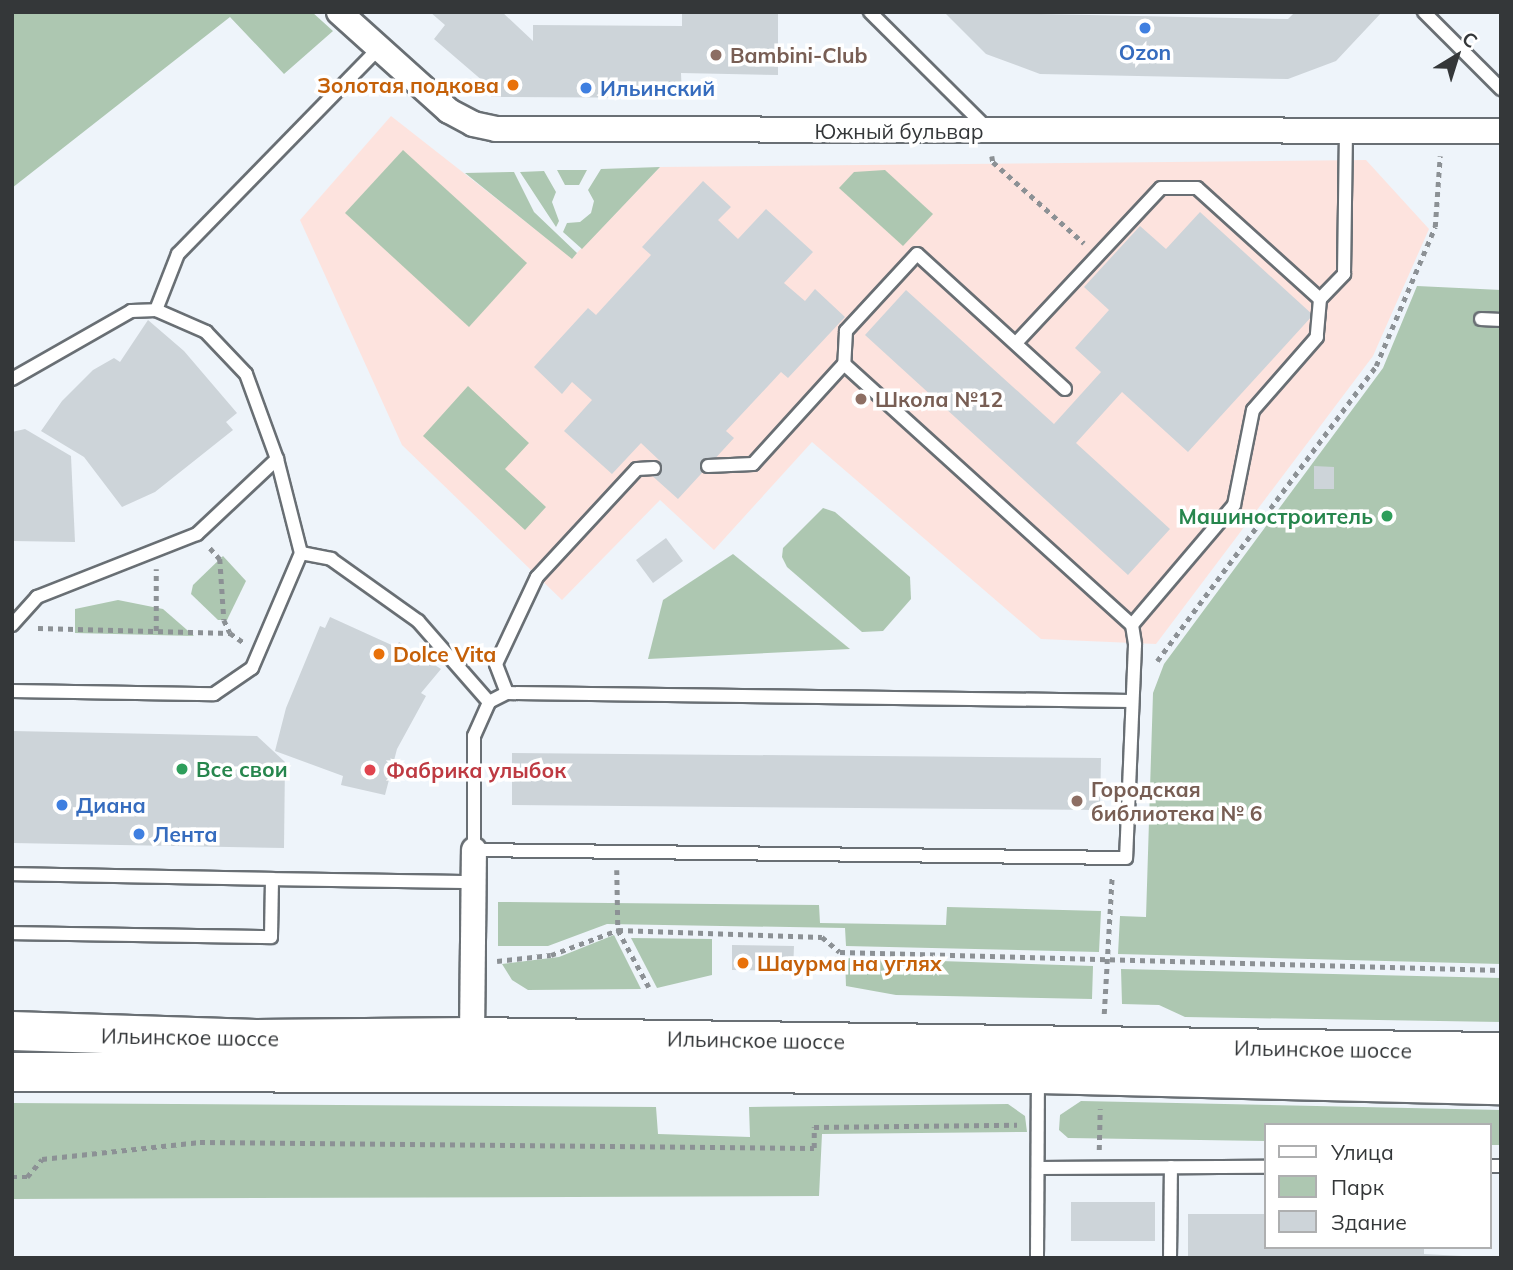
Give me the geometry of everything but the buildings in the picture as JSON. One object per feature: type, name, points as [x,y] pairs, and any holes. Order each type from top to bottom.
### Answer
[{"type":"main road","name":"Ильинское шоссе","points":[[12,1031],[256,1039],[472,1037],[1501,1052]]},
{"type":"main road","name":"Ильинское шоссе","points":[[12,1072],[1038,1074],[1501,1085]]},
{"type":"street","name":"Южный бульвар","points":[[339,12],[377,50],[449,111],[473,124],[496,129],[1501,131]]},
{"type":"street","points":[[472,1037],[474,850]]},
{"type":"lane","points":[[870,12],[990,132]]},
{"type":"lane","points":[[1424,12],[1501,89]]},
{"type":"lane","points":[[156,310],[178,254],[377,50]]},
{"type":"lane","points":[[1131,701],[507,693],[489,702],[474,736],[474,850],[1126,858],[1131,701],[1132,625],[1234,505],[1253,410],[1317,337],[1320,299],[1344,274],[1346,131]]},
{"type":"lane","points":[[1016,343],[1161,188],[1197,188],[1320,299]]},
{"type":"lane","points":[[708,466],[753,464],[844,365],[846,331],[917,254],[1065,389]]},
{"type":"lane","points":[[12,379],[131,311],[156,310],[206,332],[246,374],[277,459],[301,553],[252,668],[214,694],[12,691]]},
{"type":"lane","points":[[1481,318],[1501,320]]},
{"type":"lane","points":[[844,365],[1132,625]]},
{"type":"lane","points":[[18,627],[37,597],[86,575],[151,554],[197,534],[277,459]]},
{"type":"lane","points":[[507,693],[496,664],[537,578],[638,469],[654,468]]},
{"type":"lane","points":[[301,553],[331,559],[418,621],[489,702]]},
{"type":"lane","points":[[12,874],[474,882]]},
{"type":"lane","points":[[12,933],[271,937],[272,879]]},
{"type":"lane","points":[[1037,1258],[1038,1074]]},
{"type":"lane","points":[[1170,1258],[1171,1167]]},
{"type":"lane","points":[[1038,1168],[1264,1167]]},
{"type":"path","points":[[1131,701],[1376,366],[1434,227],[1442,131]]},
{"type":"path","points":[[990,132],[993,162],[1097,256]]},
{"type":"path","points":[[197,534],[220,559],[224,620],[230,633],[258,654]]},
{"type":"path","points":[[151,554],[157,573],[156,631]]},
{"type":"path","points":[[18,627],[230,633]]},
{"type":"path","points":[[617,852],[618,930],[649,987]]},
{"type":"path","points":[[1104,1015],[1114,857]]},
{"type":"path","points":[[473,963],[551,956],[618,930],[822,937],[841,952],[1501,970]]},
{"type":"path","points":[[1098,1168],[1101,1097]]},
{"type":"path","points":[[12,1177],[27,1177],[42,1159],[200,1142],[814,1148],[814,1127],[1038,1125]]},
{"type":"shaded area","name":"Школа №12","points":[[391,116],[572,258],[660,167],[1366,160],[1429,229],[1373,356],[1156,644],[1041,639],[812,442],[714,550],[660,500],[562,600],[402,445],[300,220]]},
{"type":"green space","points":[[12,12],[312,12],[333,31],[284,74],[230,17],[12,188]]},
{"type":"green space","points":[[403,150],[527,263],[469,327],[345,213]]},
{"type":"green space","points":[[660,167],[582,249],[563,232],[567,223],[580,222],[591,213],[594,201],[588,190],[601,169]]},
{"type":"green space","points":[[557,170],[587,170],[579,185],[565,185]]},
{"type":"green space","points":[[885,170],[933,214],[903,246],[839,188],[854,172]]},
{"type":"green space","points":[[544,171],[556,192],[552,202],[559,221],[556,227],[520,172]]},
{"type":"green space","points":[[514,172],[534,212],[577,253],[572,259],[465,173]]},
{"type":"green space","name":"Машиностроитель","points":[[1417,286],[1501,290],[1501,964],[1118,954],[1120,916],[1146,917],[1153,693],[1164,664],[1383,368]]},
{"type":"green space","points":[[468,386],[529,443],[505,469],[546,507],[525,530],[423,436]]},
{"type":"green space","points":[[823,508],[835,512],[910,577],[911,599],[883,631],[862,632],[787,567],[782,557],[783,548]]},
{"type":"green space","points":[[733,554],[850,649],[648,659],[663,600]]},
{"type":"green space","points":[[223,556],[246,581],[227,620],[218,620],[191,594],[193,585]]},
{"type":"green space","points":[[118,600],[163,609],[194,636],[75,633],[75,609]]},
{"type":"green space","points":[[498,902],[819,905],[820,923],[946,925],[947,907],[1101,911],[1099,952],[846,946],[845,928],[607,924],[548,946],[498,946]]},
{"type":"green space","points":[[614,935],[641,989],[528,990],[512,980],[502,964],[559,957]]},
{"type":"green space","points":[[631,938],[712,939],[712,975],[657,988]]},
{"type":"green space","points":[[845,958],[1093,966],[1092,999],[896,995],[846,986]]},
{"type":"green space","points":[[1121,969],[1501,978],[1501,1022],[1185,1017],[1159,1005],[1122,1004]]},
{"type":"green space","points":[[1081,1101],[1501,1110],[1501,1145],[1492,1145],[1492,1123],[1264,1123],[1264,1141],[1068,1138],[1059,1130],[1060,1115]]},
{"type":"green space","points":[[12,1103],[656,1107],[658,1134],[750,1137],[749,1107],[1008,1104],[1025,1116],[1027,1132],[822,1134],[819,1196],[12,1199]]},
{"type":"place","name":"Ozon","points":[[1145,28]]},
{"type":"place","name":"Bambini-Club","points":[[716,55]]},
{"type":"place","name":"Золотая подкова","points":[[513,85]]},
{"type":"place","name":"Ильинский","points":[[586,88]]},
{"type":"place","name":"Школа №12","points":[[861,399]]},
{"type":"place","name":"Машиностроитель","points":[[1387,516]]},
{"type":"place","name":"Dolce Vita","points":[[379,654]]},
{"type":"place","name":"Все свои","points":[[182,769]]},
{"type":"place","name":"Фабрика улыбок","points":[[370,770]]},
{"type":"place","name":"Городская библиотека № 6","points":[[1077,801]]},
{"type":"place","name":"Диана","points":[[62,805]]},
{"type":"place","name":"Лента","points":[[139,834]]},
{"type":"place","name":"Шаурма на углях","points":[[743,963]]}]
